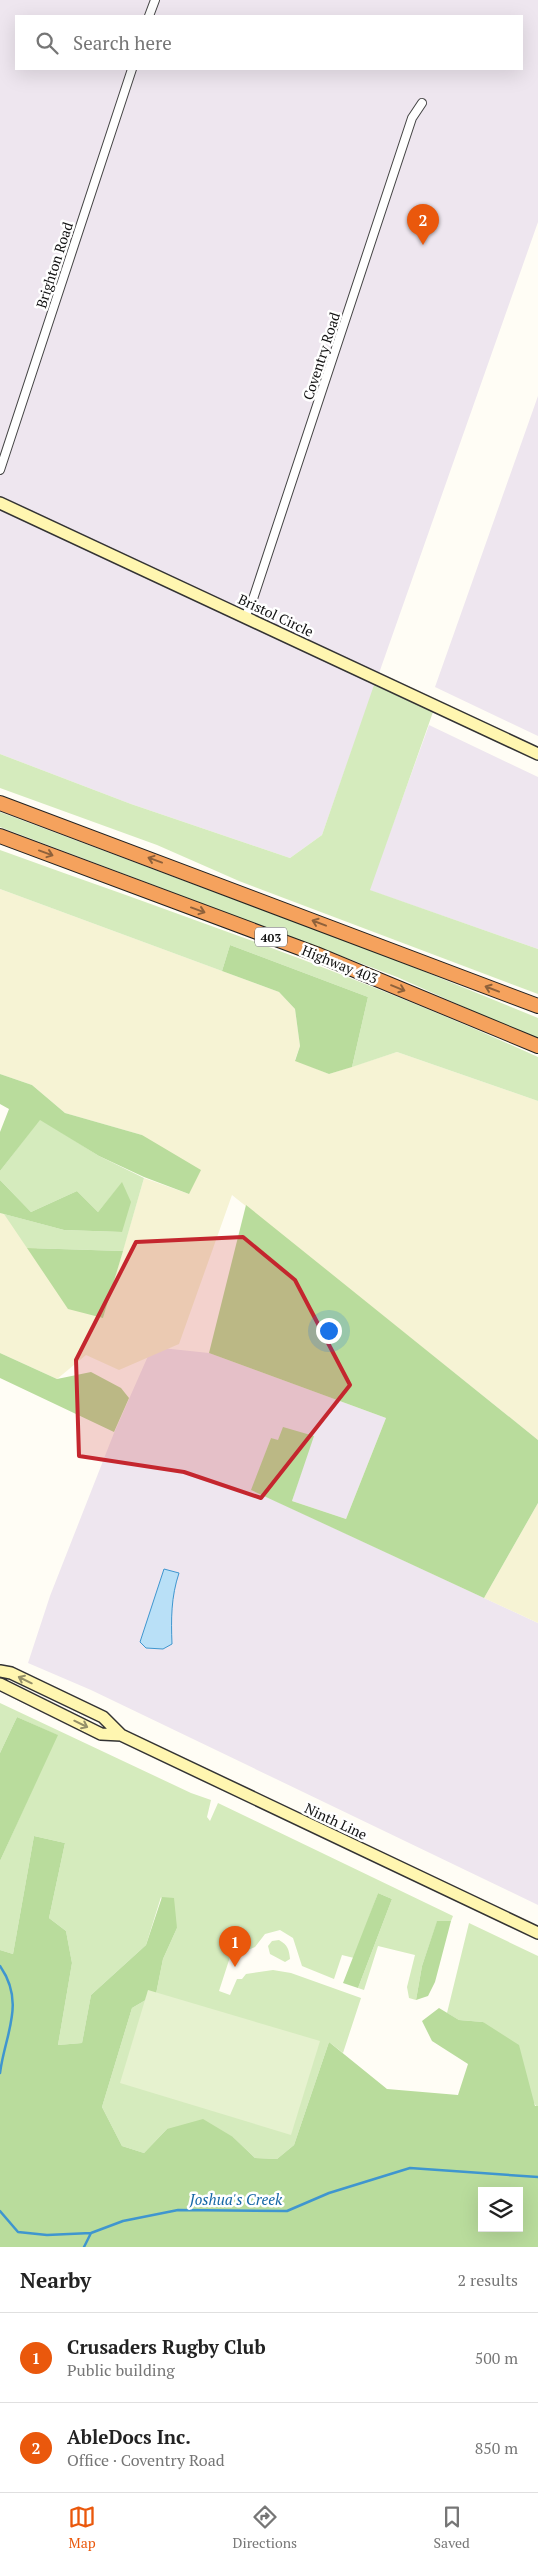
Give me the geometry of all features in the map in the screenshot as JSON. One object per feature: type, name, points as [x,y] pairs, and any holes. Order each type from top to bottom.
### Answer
[{"type":"highway","name":"403","points":[[0,802],[538,1006]]},
{"type":"highway","name":"Highway 403","points":[[0,836],[316,954],[538,1046]]},
{"type":"main road","name":"Bristol Circle","points":[[0,503],[538,754]]},
{"type":"main road","name":"Ninth Line","points":[[0,1671],[11,1673],[103,1717],[121,1735],[538,1933]]},
{"type":"main road","name":"Ninth Line","points":[[0,1684],[101,1734],[121,1735]]},
{"type":"street","points":[[149,15],[155,0]]},
{"type":"street","name":"Brighton Road","points":[[0,470],[132,70]]},
{"type":"street","name":"Coventry Road","points":[[245,616],[252,602],[304,449],[412,118],[422,103]]},
{"type":"highlighted area","points":[[243,1237],[295,1280],[350,1385],[261,1498],[184,1472],[79,1456],[76,1360],[136,1242]]},
{"type":"shaded area","points":[[0,0],[538,0],[538,222],[322,835],[290,858],[131,804],[0,754]]},
{"type":"shaded area","points":[[538,396],[538,736],[435,687]]},
{"type":"shaded area","points":[[429,725],[538,777],[538,949],[369,890]]},
{"type":"shaded area","points":[[0,889],[279,992],[295,1009],[300,1046],[295,1060],[329,1074],[397,1052],[538,1101],[538,1440],[232,1195],[179,1344],[119,1370],[86,1355],[57,1379],[0,1353],[0,1213],[4,1214],[103,1318],[144,1178],[189,1194],[142,1135],[65,1113],[32,1085],[0,1074]]},
{"type":"shaded area","points":[[152,1347],[209,1353],[386,1418],[346,1519],[292,1501],[313,1436],[278,1441],[271,1438],[252,1490],[538,1623],[538,1905],[91,1690],[28,1663],[50,1596],[114,1433]]},
{"type":"shaded area","points":[[538,1503],[538,1623],[484,1598]]},
{"type":"green space","points":[[374,685],[433,712],[370,890],[538,949],[538,994],[239,881],[157,845],[0,788],[0,754],[131,804],[290,858],[322,835]]},
{"type":"green space","points":[[0,812],[401,962],[538,1018],[538,1040],[397,977],[0,827]]},
{"type":"green space","points":[[0,850],[338,973],[538,1057],[538,1101],[397,1052],[352,1067],[368,997],[230,945],[222,971],[0,889]]},
{"type":"green space","points":[[230,945],[368,997],[352,1067],[329,1074],[295,1061],[300,1046],[295,1009],[279,992],[222,971]]},
{"type":"green space","points":[[0,1074],[32,1085],[65,1113],[142,1135],[201,1170],[189,1194],[144,1177],[99,1156],[40,1120],[0,1171],[0,1132],[9,1109],[0,1104]]},
{"type":"green space","points":[[40,1119],[99,1156],[144,1178],[123,1251],[27,1248],[4,1214],[64,1230],[122,1232],[122,1183],[98,1212],[77,1191],[31,1212],[0,1180],[0,1171]]},
{"type":"green space","points":[[0,1180],[31,1212],[77,1191],[98,1212],[122,1182],[131,1202],[122,1232],[64,1230],[0,1213]]},
{"type":"green space","points":[[246,1205],[538,1440],[538,1503],[484,1598],[251,1490],[271,1438],[278,1440],[283,1427],[314,1436],[292,1501],[346,1519],[386,1418],[209,1353]]},
{"type":"green space","points":[[27,1248],[123,1251],[103,1318],[68,1309]]},
{"type":"green space","points":[[0,1353],[57,1379],[91,1372],[121,1388],[129,1398],[114,1432],[0,1378]]},
{"type":"green space","points":[[0,1703],[191,1793],[211,1800],[207,1817],[210,1821],[218,1803],[453,1916],[451,1921],[437,1922],[422,1966],[416,2000],[409,1998],[407,1987],[415,1955],[378,1946],[364,1990],[358,1988],[392,1899],[378,1893],[354,1958],[342,1955],[334,1979],[302,1966],[293,1938],[280,1930],[265,1934],[255,1947],[236,1955],[231,1954],[219,1991],[230,1995],[237,1979],[242,1979],[246,1974],[273,1970],[291,1973],[361,1998],[343,2053],[329,2042],[294,2145],[277,2159],[255,2158],[233,2137],[167,2129],[144,2153],[122,2146],[102,2107],[132,2008],[156,1994],[163,1959],[177,1928],[161,1897],[146,1945],[91,1995],[82,2043],[58,2045],[72,1963],[66,1931],[49,1918],[65,1843],[34,1836],[13,1954],[0,1950],[0,1861],[57,1735],[17,1717],[0,1753]]},
{"type":"green space","points":[[17,1717],[58,1735],[0,1861],[0,1753]]},
{"type":"green space","points":[[34,1836],[65,1843],[49,1918],[66,1931],[72,1963],[58,2045],[82,2043],[91,1995],[146,1945],[162,1897],[174,1898],[177,1928],[163,1959],[156,1994],[132,2008],[102,2107],[122,2146],[144,2153],[167,2129],[203,2119],[233,2137],[255,2158],[277,2159],[294,2145],[329,2042],[387,2089],[458,2095],[468,2064],[432,2041],[422,2021],[439,2008],[459,2020],[483,2022],[519,2045],[535,2106],[538,2106],[538,2247],[0,2247],[0,1950],[13,1954]]},
{"type":"green space","points":[[378,1893],[392,1899],[358,1988],[343,1983]]},
{"type":"green space","points":[[437,1921],[451,1921],[435,1982],[428,1996],[416,2000],[422,1966]]},
{"type":"green space","points":[[469,1923],[538,1956],[538,2106],[536,2106],[483,2022],[459,2020],[447,2013]]},
{"type":"green space","points":[[279,1940],[288,1950],[290,1959],[285,1962],[270,1954],[268,1946],[272,1941]]},
{"type":"green space","points":[[148,1990],[320,2041],[291,2135],[120,2083]]},
{"type":"water","points":[[164,1569],[179,1573],[172,1608],[172,1644],[163,1649],[146,1648],[140,1642]]},
{"type":"waterway","name":"Joshua's Creek","points":[[0,1966],[8,1980],[13,2006],[0,2073]]},
{"type":"waterway","name":"Joshua's Creek","points":[[0,2211],[18,2232],[47,2235],[91,2233],[123,2221],[178,2210],[287,2211],[329,2193],[410,2168],[538,2177]]},
{"type":"waterway","points":[[84,2247],[91,2233]]},
{"type":"place","name":"AbleDocs Inc.","points":[[423,245]]},
{"type":"place","name":"Crusaders Rugby Club","points":[[235,1967]]}]
